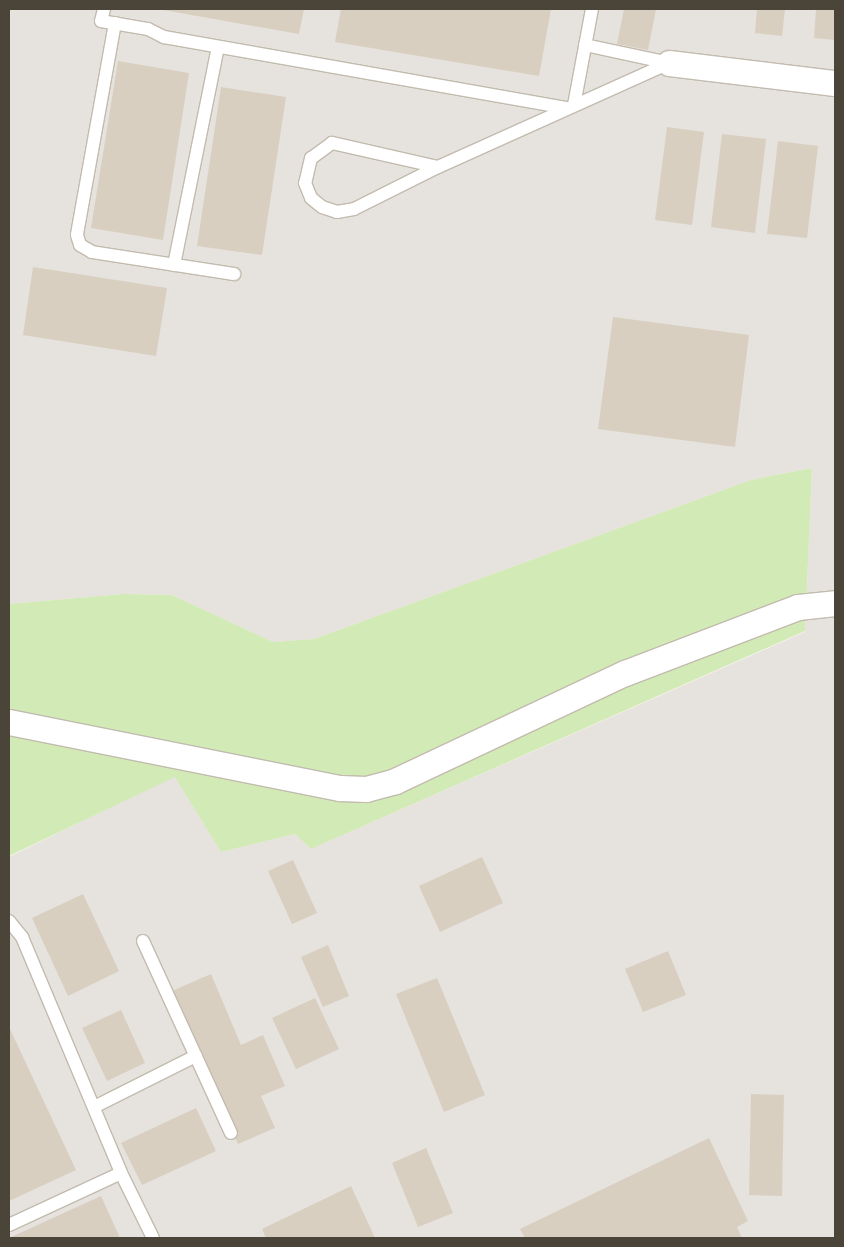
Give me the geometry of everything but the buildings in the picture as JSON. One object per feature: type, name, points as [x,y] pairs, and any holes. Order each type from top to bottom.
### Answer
[{"type":"street","points":[[669,63],[835,83]]},
{"type":"street","points":[[9,722],[340,788],[366,789],[396,782],[625,674],[798,608],[835,603]]},
{"type":"lane","points":[[104,9],[101,22],[115,23],[218,47],[570,107]]},
{"type":"lane","points":[[570,107],[592,9]]},
{"type":"lane","points":[[115,23],[77,235],[80,245],[92,252],[234,274]]},
{"type":"lane","points":[[585,45],[669,63]]},
{"type":"lane","points":[[174,265],[218,47]]},
{"type":"lane","points":[[438,167],[332,143],[310,158],[305,183],[316,204],[329,210],[346,212],[438,167],[669,63]]},
{"type":"lane","points":[[9,922],[22,937],[121,1173],[153,1238]]},
{"type":"lane","points":[[143,941],[231,1133]]},
{"type":"lane","points":[[94,1107],[196,1056]]},
{"type":"lane","points":[[9,1225],[121,1173]]},
{"type":"shaded area","points":[[9,9],[835,9],[835,1238],[9,1238],[9,857],[175,776],[221,852],[295,834],[311,849],[805,632],[812,468],[751,480],[314,639],[273,642],[172,595],[123,594],[9,604]]},
{"type":"green space","points":[[812,468],[805,631],[311,849],[295,834],[221,852],[175,777],[9,856],[9,604],[123,594],[172,595],[273,642],[314,639],[751,480]]}]
